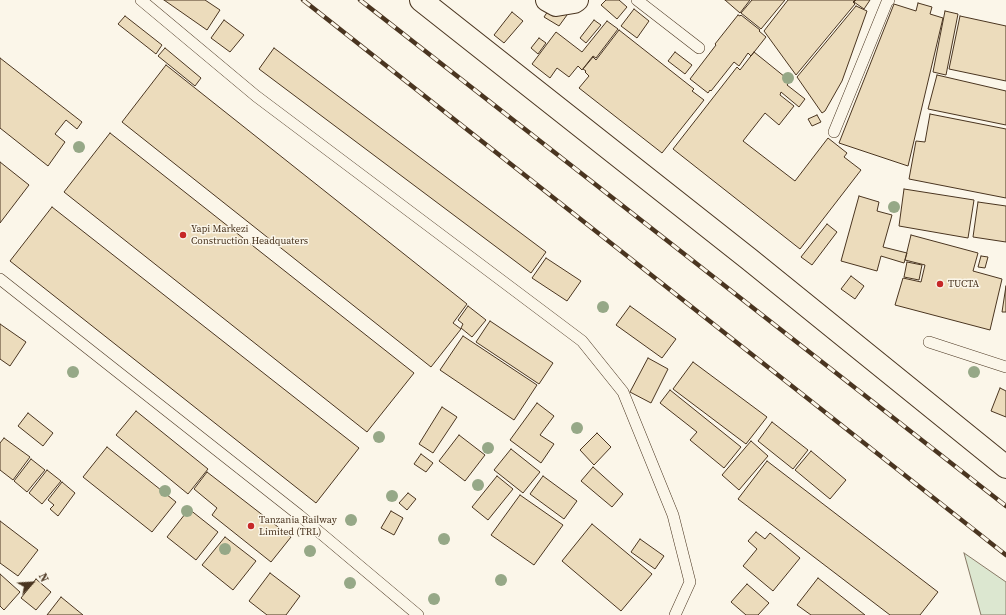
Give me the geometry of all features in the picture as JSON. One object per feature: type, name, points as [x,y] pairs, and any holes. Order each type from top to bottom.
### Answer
[{"type":"street","points":[[421,0],[749,259],[1006,467]]},
{"type":"street","points":[[551,3],[574,2],[577,0]]},
{"type":"lane","points":[[141,0],[256,96],[582,341],[623,392],[673,515],[690,582],[675,615]]},
{"type":"lane","points":[[637,0],[699,48]]},
{"type":"lane","points":[[834,132],[889,0]]},
{"type":"lane","points":[[0,279],[299,515],[418,615]]},
{"type":"lane","points":[[929,342],[1006,367]]},
{"type":"green space","points":[[964,553],[1006,582],[1006,615],[981,615]]},
{"type":"building","points":[[164,0],[205,0],[220,10],[207,30]]},
{"type":"building","points":[[606,0],[619,0],[627,7],[617,19],[601,5]]},
{"type":"building","points":[[725,0],[750,0],[740,13]]},
{"type":"building","points":[[752,0],[785,0],[761,29],[741,13]]},
{"type":"building","points":[[788,0],[855,0],[853,2],[855,4],[796,75],[764,31]]},
{"type":"building","points":[[856,0],[870,0],[864,9],[854,2]]},
{"type":"building","points":[[918,3],[932,7],[930,14],[943,18],[908,166],[839,143],[894,4],[916,11]]},
{"type":"building","points":[[552,5],[567,15],[559,26],[544,17]]},
{"type":"building","points":[[856,6],[867,11],[842,81],[825,111],[822,113],[797,77]]},
{"type":"building","points":[[634,9],[649,21],[637,38],[621,26]]},
{"type":"building","points":[[945,11],[958,14],[946,75],[933,72]]},
{"type":"building","points":[[512,12],[523,21],[504,43],[494,35]]},
{"type":"building","points":[[738,15],[741,15],[760,30],[759,31],[766,37],[751,56],[748,53],[739,66],[734,62],[708,93],[690,79]]},
{"type":"building","points":[[125,16],[162,45],[156,54],[118,24]]},
{"type":"building","points":[[960,16],[1006,26],[1006,81],[949,69]]},
{"type":"building","points":[[224,20],[244,35],[230,52],[211,38]]},
{"type":"building","points":[[594,20],[601,25],[586,43],[580,38]]},
{"type":"building","points":[[607,21],[618,29],[596,58],[593,56],[582,70],[578,66],[569,77],[557,68],[550,78],[532,64],[556,32],[582,52]]},
{"type":"building","points":[[619,30],[694,89],[692,91],[704,100],[662,153],[579,88],[589,76],[583,69],[593,57],[596,60]]},
{"type":"building","points":[[539,38],[546,43],[538,54],[531,48]]},
{"type":"building","points":[[165,48],[201,78],[195,86],[158,56]]},
{"type":"building","points":[[274,48],[546,252],[531,273],[259,69]]},
{"type":"building","points":[[675,52],[692,65],[685,74],[668,61]]},
{"type":"building","points":[[754,52],[790,81],[787,85],[805,99],[799,107],[781,92],[780,95],[794,106],[779,125],[765,113],[743,141],[795,181],[828,138],[847,153],[844,157],[861,170],[800,249],[673,149],[737,67],[740,70]]},
{"type":"building","points":[[0,58],[82,122],[77,129],[66,120],[55,134],[65,142],[48,166],[0,128]]},
{"type":"building","points":[[166,65],[467,304],[453,323],[461,329],[431,367],[122,122]]},
{"type":"building","points":[[937,75],[1006,91],[1006,125],[928,109]]},
{"type":"building","points":[[930,114],[1006,129],[1006,198],[909,179],[916,141],[925,142]]},
{"type":"building","points":[[817,115],[821,122],[812,126],[808,119]]},
{"type":"building","points":[[110,133],[414,373],[367,432],[64,192]]},
{"type":"building","points":[[0,162],[29,185],[0,223]]},
{"type":"building","points":[[904,189],[974,200],[968,238],[899,226]]},
{"type":"building","points":[[859,196],[879,202],[877,211],[892,215],[883,247],[907,253],[904,263],[881,256],[877,271],[841,261]]},
{"type":"building","points":[[978,202],[1006,206],[1006,242],[973,237]]},
{"type":"building","name":"Tanzania Railway Limited (TRL)","points":[[52,207],[359,448],[316,503],[10,261]]},
{"type":"building","points":[[827,224],[837,232],[812,265],[801,257]]},
{"type":"building","points":[[911,235],[978,253],[973,271],[1002,279],[990,330],[895,305],[903,278],[921,282],[925,265],[905,260]]},
{"type":"building","points":[[981,256],[988,257],[985,268],[978,267]]},
{"type":"building","points":[[546,258],[581,281],[567,301],[532,278]]},
{"type":"building","points":[[907,262],[922,265],[919,280],[904,277]]},
{"type":"building","points":[[851,276],[864,286],[855,299],[841,289]]},
{"type":"building","points":[[1006,286],[1006,312],[1002,312]]},
{"type":"building","points":[[468,306],[486,320],[472,337],[461,328],[463,324],[458,320]]},
{"type":"building","points":[[630,306],[676,339],[662,358],[616,325]]},
{"type":"building","points":[[490,321],[553,363],[539,384],[476,342]]},
{"type":"building","points":[[0,324],[26,342],[10,366],[0,359]]},
{"type":"building","points":[[463,336],[537,385],[514,420],[440,370]]},
{"type":"building","points":[[648,358],[668,369],[651,403],[630,392]]},
{"type":"building","points":[[693,362],[767,417],[746,444],[673,389]]},
{"type":"building","points":[[1000,388],[1006,391],[1006,417],[991,411]]},
{"type":"building","points":[[670,390],[741,447],[724,468],[690,440],[697,432],[660,403]]},
{"type":"building","points":[[537,403],[554,416],[540,435],[554,444],[541,463],[510,440]]},
{"type":"building","points":[[442,407],[457,417],[433,453],[419,444]]},
{"type":"building","points":[[136,411],[208,469],[188,494],[116,435]]},
{"type":"building","points":[[28,413],[53,433],[43,446],[18,426]]},
{"type":"building","points":[[772,422],[808,450],[793,469],[758,441]]},
{"type":"building","points":[[597,433],[611,447],[594,465],[580,450]]},
{"type":"building","points":[[459,435],[485,455],[465,481],[439,461]]},
{"type":"building","points":[[4,438],[30,457],[13,480],[0,470],[0,443]]},
{"type":"building","points":[[751,441],[768,456],[739,490],[722,475]]},
{"type":"building","points":[[107,447],[176,502],[152,532],[83,477]]},
{"type":"building","points":[[511,449],[540,472],[523,493],[494,470]]},
{"type":"building","points":[[811,451],[846,480],[830,499],[795,470]]},
{"type":"building","points":[[421,454],[433,463],[426,472],[414,464]]},
{"type":"building","points":[[31,459],[45,470],[27,492],[14,481]]},
{"type":"building","points":[[767,461],[938,592],[920,615],[890,615],[738,499]]},
{"type":"building","points":[[593,467],[623,494],[612,507],[581,481]]},
{"type":"building","points":[[47,470],[61,481],[42,504],[29,493]]},
{"type":"building","name":"Tanzania Railway Limited (TRL)","points":[[207,472],[291,537],[271,562],[212,515],[217,508],[194,489]]},
{"type":"building","points":[[497,476],[513,489],[488,520],[472,507]]},
{"type":"building","points":[[543,476],[577,501],[564,519],[530,494]]},
{"type":"building","points":[[62,482],[75,493],[58,516],[50,509],[54,505],[48,500]]},
{"type":"building","points":[[408,493],[416,499],[407,510],[399,503]]},
{"type":"building","points":[[520,495],[563,525],[534,565],[491,535]]},
{"type":"building","points":[[189,509],[218,532],[196,560],[167,537]]},
{"type":"building","points":[[391,511],[403,518],[394,535],[381,528]]},
{"type":"building","points":[[0,521],[38,550],[18,576],[0,563]]},
{"type":"building","points":[[592,524],[652,574],[621,611],[562,561]]},
{"type":"building","points":[[756,532],[765,539],[770,533],[800,558],[773,591],[743,566],[757,549],[748,541]]},
{"type":"building","points":[[225,537],[256,561],[233,590],[202,565]]},
{"type":"building","points":[[640,539],[664,556],[655,569],[631,552]]},
{"type":"building","points":[[270,573],[300,596],[286,615],[267,615],[249,601]]},
{"type":"building","points":[[0,574],[20,592],[4,610],[0,606]]},
{"type":"building","points":[[818,578],[865,615],[811,615],[797,605]]},
{"type":"building","points":[[36,579],[51,592],[36,610],[21,598]]},
{"type":"building","points":[[747,584],[769,603],[758,615],[746,615],[731,602]]},
{"type":"building","points":[[61,597],[83,615],[47,615]]},
{"type":"railway","points":[[303,0],[1006,555]]},
{"type":"railway","points":[[360,0],[1006,506]]},
{"type":"place","name":"Yapi Markezi Construction Headquaters","points":[[183,235]]},
{"type":"place","name":"TUCTA","points":[[940,284]]},
{"type":"place","name":"Tanzania Railway Limited (TRL)","points":[[251,526]]}]
